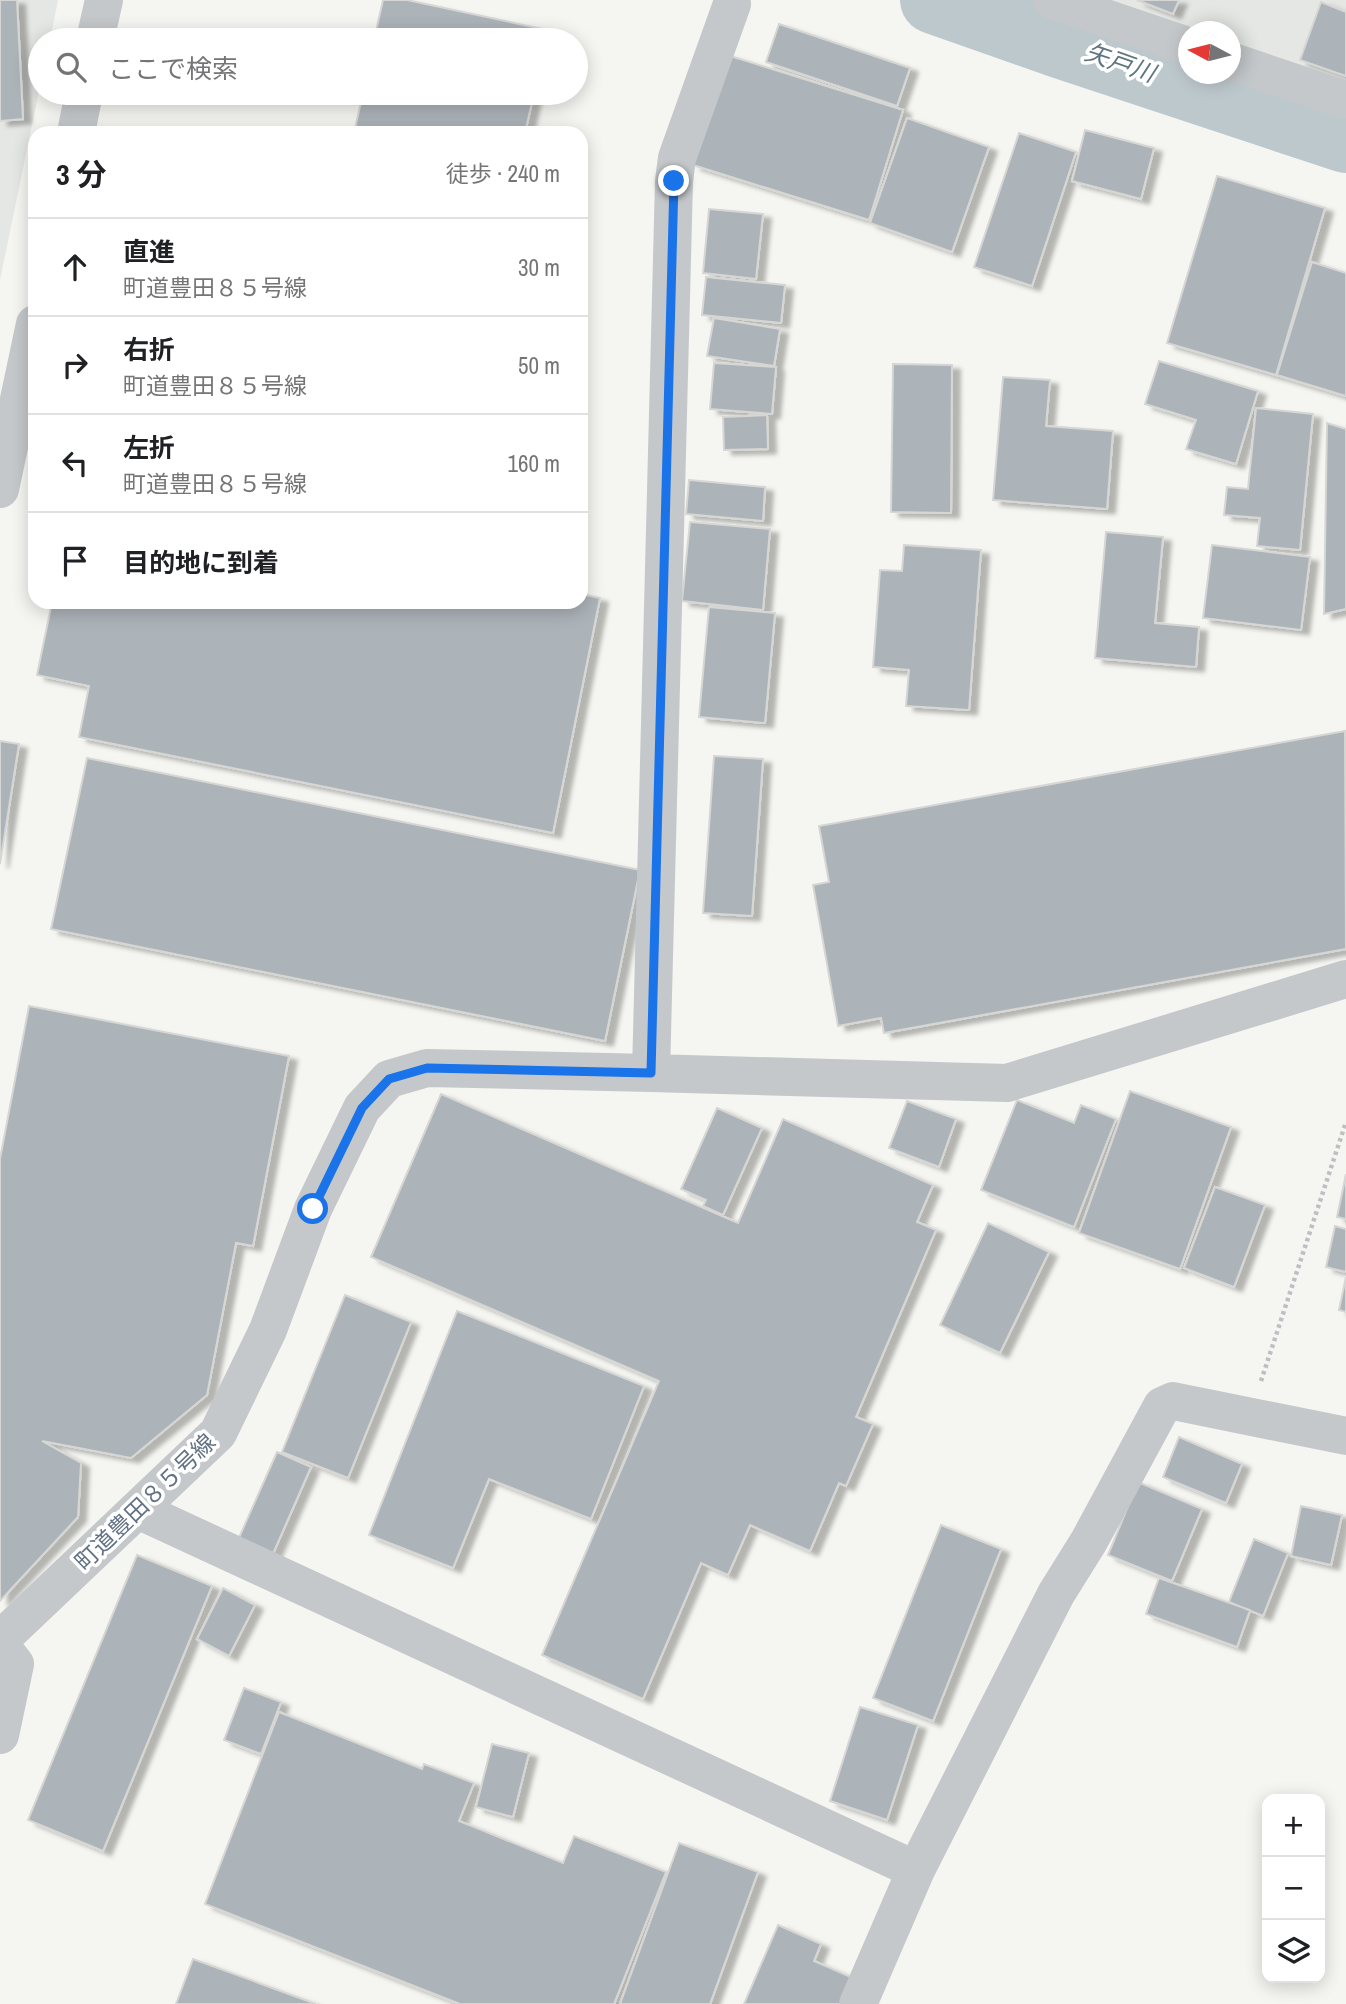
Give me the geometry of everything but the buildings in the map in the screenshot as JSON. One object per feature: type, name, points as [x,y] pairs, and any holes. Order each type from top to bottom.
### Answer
[{"type":"street","points":[[98,28],[104,0]]},
{"type":"street","points":[[1052,0],[1178,43]]},
{"type":"street","points":[[651,1073],[674,181],[677,158],[732,4]]},
{"type":"street","points":[[1241,65],[1346,100]]},
{"type":"street","points":[[77,126],[81,105]]},
{"type":"street","points":[[0,489],[28,357]]},
{"type":"street","name":"町道豊田８５号線","points":[[0,1642],[218,1433],[268,1330],[313,1209],[362,1108],[389,1079],[427,1068],[1007,1083],[1346,979]]},
{"type":"street","points":[[858,2004],[916,1870],[1056,1594],[1089,1541],[1162,1406],[1173,1402],[1346,1436]]},
{"type":"street","points":[[138,1510],[916,1870]]},
{"type":"street","points":[[0,1642],[15,1664],[0,1735]]},
{"type":"path","points":[[1248,1416],[1346,1122]]},
{"type":"shaded area","points":[[0,0],[58,0],[52,28],[28,28],[28,105],[36,105],[32,126],[28,126],[28,144],[0,280]]},
{"type":"shaded area","points":[[1105,0],[1346,0],[1346,81],[1241,45],[1241,21],[1178,21],[1178,24]]},
{"type":"waterway","name":"矢戸川","points":[[934,0],[1346,139]]},
{"type":"waterway","points":[[1062,45],[1075,13]]},
{"type":"route","points":[[313,1209],[362,1108],[389,1079],[427,1068],[651,1073],[674,181]]}]
